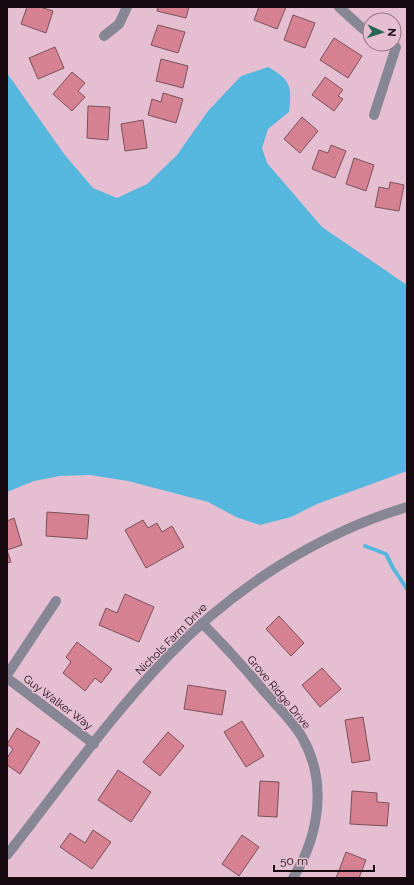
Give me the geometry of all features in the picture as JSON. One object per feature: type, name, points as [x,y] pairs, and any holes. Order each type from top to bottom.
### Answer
[{"type":"street","points":[[104,36],[119,24],[127,7]]},
{"type":"street","points":[[340,7],[362,28]]},
{"type":"street","points":[[374,115],[392,52]]},
{"type":"street","name":"Nichols Farm Drive","points":[[7,855],[132,697],[163,662],[202,623],[223,606],[292,557],[358,526],[407,507]]},
{"type":"street","points":[[7,675],[56,601]]},
{"type":"street","name":"Grove Ridge Drive","points":[[202,623],[224,645],[294,726],[308,749],[316,780],[317,814],[308,849],[293,878]]},
{"type":"street","name":"Guy Walker Way","points":[[7,678],[94,744]]},
{"type":"water","points":[[268,67],[286,80],[290,90],[290,96],[289,112],[268,129],[262,148],[267,163],[322,227],[407,285],[407,471],[317,504],[291,517],[260,525],[236,517],[208,502],[128,481],[90,475],[60,476],[34,481],[7,492],[7,73],[64,154],[93,188],[117,198],[147,184],[177,155],[208,111],[241,76]]},
{"type":"building","points":[[27,7],[40,7],[53,11],[46,33],[21,24]]},
{"type":"building","points":[[158,7],[189,7],[186,18],[157,11]]},
{"type":"building","points":[[259,7],[286,7],[277,29],[254,20]]},
{"type":"building","points":[[293,15],[315,23],[305,48],[284,40]]},
{"type":"building","points":[[158,25],[185,32],[178,53],[151,45]]},
{"type":"building","points":[[334,38],[362,56],[348,78],[320,60]]},
{"type":"building","points":[[55,47],[64,68],[38,79],[29,58]]},
{"type":"building","points":[[161,59],[188,66],[183,88],[156,81]]},
{"type":"building","points":[[72,72],[85,83],[78,91],[85,97],[72,111],[53,94]]},
{"type":"building","points":[[325,77],[343,90],[338,96],[343,99],[334,111],[312,95]]},
{"type":"building","points":[[163,93],[183,99],[176,123],[148,115],[152,99],[161,102]]},
{"type":"building","points":[[88,106],[110,107],[108,140],[87,138]]},
{"type":"building","points":[[302,117],[318,131],[300,153],[284,139]]},
{"type":"building","points":[[143,120],[147,148],[125,151],[121,124]]},
{"type":"building","points":[[331,145],[346,151],[335,178],[312,169],[319,150],[328,153]]},
{"type":"building","points":[[354,158],[374,165],[366,191],[346,184]]},
{"type":"building","points":[[390,182],[404,185],[399,211],[375,207],[379,187],[389,189]]},
{"type":"building","points":[[47,512],[89,515],[87,539],[46,536]]},
{"type":"building","points":[[14,518],[22,545],[7,550],[7,521]]},
{"type":"building","points":[[143,520],[148,528],[157,523],[162,532],[172,526],[184,547],[146,568],[125,530]]},
{"type":"building","points":[[7,550],[11,562],[7,563]]},
{"type":"building","points":[[125,594],[154,607],[139,642],[99,625],[106,608],[117,613]]},
{"type":"building","points":[[279,616],[304,643],[291,656],[266,629]]},
{"type":"building","points":[[77,642],[112,669],[101,683],[95,678],[85,691],[63,673],[71,662],[66,657]]},
{"type":"building","points":[[322,668],[341,689],[320,707],[302,685]]},
{"type":"building","points":[[188,685],[226,691],[222,715],[184,709]]},
{"type":"building","points":[[363,717],[370,760],[352,763],[345,720]]},
{"type":"building","points":[[242,721],[264,756],[246,767],[224,732]]},
{"type":"building","points":[[17,728],[40,742],[20,774],[7,765],[7,758],[13,749],[7,744]]},
{"type":"building","points":[[168,732],[184,746],[160,776],[143,762]]},
{"type":"building","points":[[118,770],[151,792],[131,822],[98,800]]},
{"type":"building","points":[[260,781],[279,782],[277,817],[258,816]]},
{"type":"building","points":[[352,791],[377,793],[377,802],[389,803],[387,826],[350,824]]},
{"type":"building","points":[[93,830],[111,842],[92,869],[60,847],[70,833],[85,843]]},
{"type":"building","points":[[242,835],[259,847],[239,876],[222,864]]},
{"type":"building","points":[[346,852],[366,860],[359,878],[336,878]]},
{"type":"waterway","points":[[365,546],[386,554],[393,568],[407,589]]}]
